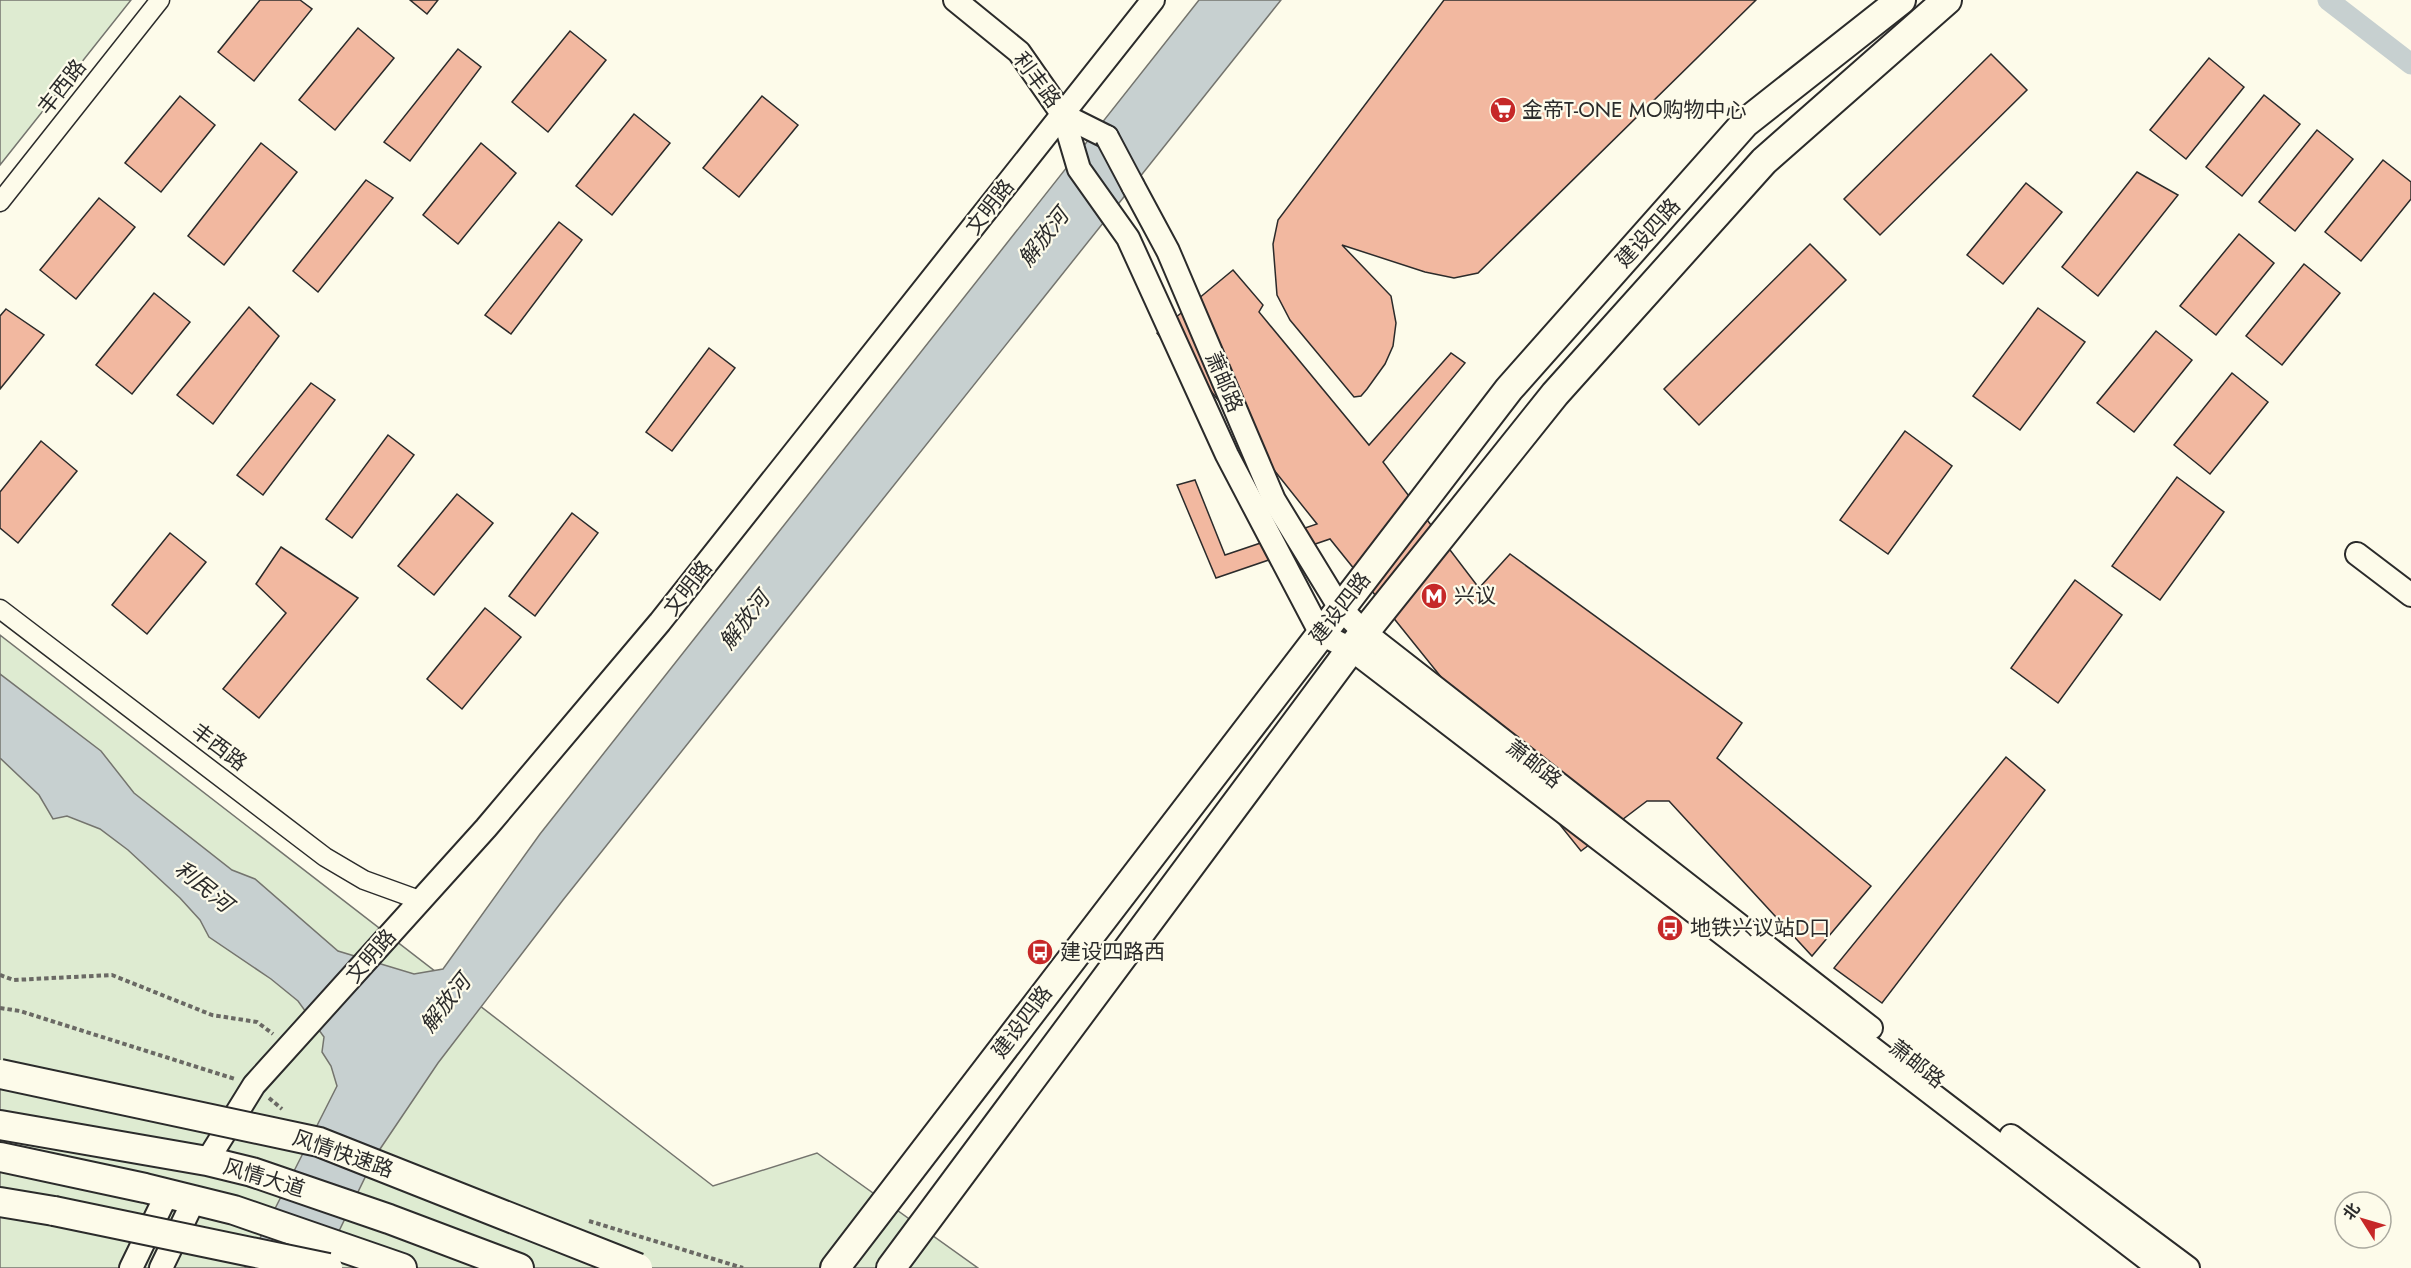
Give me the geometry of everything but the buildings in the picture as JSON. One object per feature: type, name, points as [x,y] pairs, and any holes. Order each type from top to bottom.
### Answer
[{"type":"main road","name":"建设四路","points":[[835,1268],[1509,389],[1745,123],[1901,0]]},
{"type":"main road","name":"建设四路","points":[[891,1268],[1358,641],[1555,394],[1764,162],[1947,0]]},
{"type":"main road","name":"风情快速路","points":[[0,1074],[319,1142],[638,1268]]},
{"type":"main road","name":"风情大道","points":[[0,1125],[207,1161],[252,1172],[389,1219],[519,1268]]},
{"type":"main road","name":"风情大道","points":[[0,1157],[234,1210],[402,1268]]},
{"type":"main road","points":[[0,1202],[54,1210],[328,1268]]},
{"type":"street","name":"丰西路","points":[[0,202],[160,0]]},
{"type":"street","name":"利丰路","points":[[955,0],[1019,52],[1063,115]]},
{"type":"street","name":"文明路","points":[[207,1161],[254,1085],[422,901],[660,622],[1153,0]]},
{"type":"street","name":"萧邮路","points":[[1063,115],[1107,137],[1168,251],[1274,500],[1358,641],[1690,908],[2159,1268]]},
{"type":"street","points":[[1063,115],[1079,169],[1128,238],[1227,455],[1321,634],[1358,641]]},
{"type":"street","points":[[2357,554],[2411,595]]},
{"type":"street","name":"丰西路","points":[[0,609],[325,857],[364,880],[422,901]]},
{"type":"street","name":"萧邮路","points":[[1358,641],[2188,1268]]},
{"type":"street","points":[[131,1268],[181,1197]]},
{"type":"street","points":[[161,1268],[181,1197]]},
{"type":"path","points":[[0,975],[14,980],[112,975],[212,1015],[256,1022],[273,1034],[286,1052]]},
{"type":"path","points":[[0,1008],[20,1011],[254,1085],[284,1111]]},
{"type":"green space","points":[[0,0],[131,0],[0,165]]},
{"type":"green space","points":[[0,635],[713,1186],[817,1153],[978,1268],[0,1268]]},
{"type":"water","points":[[1199,0],[1281,0],[563,900],[438,1063],[376,1155],[321,1268],[245,1268],[337,1086],[331,1066],[322,1052],[324,1037],[298,1001],[271,979],[209,937],[200,920],[180,898],[128,850],[100,829],[67,816],[53,819],[39,795],[0,758],[0,674],[101,751],[134,793],[232,870],[255,879],[338,951],[414,974],[443,969],[540,834]]},
{"type":"waterway","points":[[2328,0],[2411,64]]},
{"type":"place","name":"金帝T-ONE MO购物中心","points":[[1503,110]]},
{"type":"place","name":"兴议","points":[[1434,596]]},
{"type":"place","name":"地铁兴议站D口","points":[[1670,928]]},
{"type":"place","name":"建设四路西","points":[[1040,952]]},
{"type":"water label","name":"解放河","points":[[1043,237]]},
{"type":"water label","name":"解放河","points":[[744,620]]},
{"type":"water label","name":"利民河","points":[[204,886]]},
{"type":"water label","name":"解放河","points":[[445,1003]]}]
